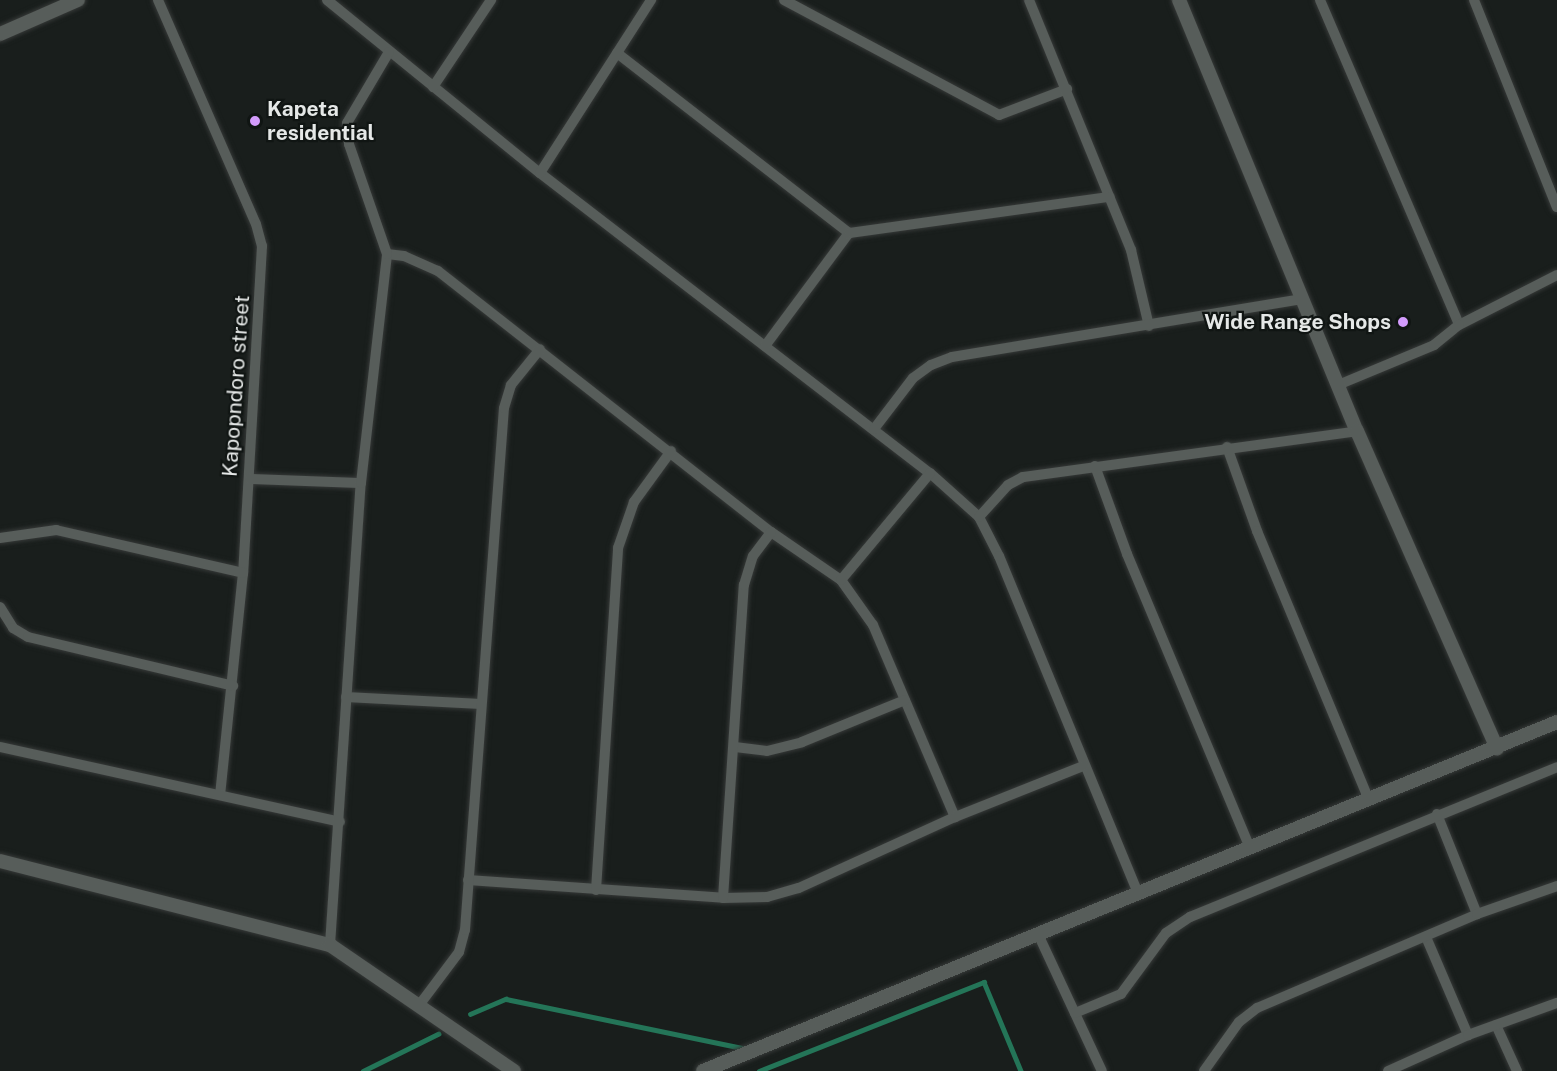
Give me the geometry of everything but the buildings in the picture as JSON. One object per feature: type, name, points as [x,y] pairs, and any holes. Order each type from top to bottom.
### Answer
[{"type":"street","points":[[0,34],[78,0]]},
{"type":"street","name":"Kapopndoro street","points":[[158,0],[256,224],[262,246],[243,573],[233,687],[220,795]]},
{"type":"street","points":[[327,0],[540,173],[930,473],[979,517],[999,556],[1083,766],[1138,892]]},
{"type":"street","points":[[434,87],[491,0]]},
{"type":"street","points":[[540,173],[651,0]]},
{"type":"street","points":[[784,0],[999,114],[1067,89]]},
{"type":"street","points":[[1029,0],[1131,249],[1149,326]]},
{"type":"street","points":[[1179,0],[1357,431],[1497,749]]},
{"type":"street","points":[[1320,0],[1459,325]]},
{"type":"street","points":[[1474,0],[1557,207]]},
{"type":"street","points":[[330,945],[361,483],[387,254],[346,134],[353,107],[389,52]]},
{"type":"street","points":[[617,53],[849,233]]},
{"type":"street","points":[[765,346],[849,233],[1110,197]]},
{"type":"street","points":[[387,254],[404,256],[438,271],[671,451],[771,532],[841,580],[873,625],[955,817]]},
{"type":"street","points":[[1338,385],[1434,345],[1459,325],[1557,275]]},
{"type":"street","points":[[874,429],[913,378],[931,365],[952,357],[1302,299]]},
{"type":"street","points":[[420,1004],[459,952],[465,930],[504,408],[512,385],[540,349]]},
{"type":"street","points":[[979,517],[1008,485],[1023,477],[1227,447],[1357,431]]},
{"type":"street","points":[[1227,447],[1257,531],[1368,798]]},
{"type":"street","points":[[596,890],[618,548],[634,502],[671,451]]},
{"type":"street","points":[[1095,466],[1127,554],[1250,848]]},
{"type":"street","points":[[841,580],[930,473]]},
{"type":"street","points":[[250,479],[361,483]]},
{"type":"street","points":[[0,538],[56,530],[243,573]]},
{"type":"street","points":[[723,898],[735,747],[744,585],[753,556],[771,532]]},
{"type":"street","points":[[0,607],[14,628],[28,637],[233,687]]},
{"type":"street","points":[[346,697],[481,704]]},
{"type":"street","points":[[735,747],[767,751],[802,742],[905,700]]},
{"type":"street","points":[[703,1071],[1368,798],[1497,749],[1557,722]]},
{"type":"street","points":[[0,747],[340,822]]},
{"type":"street","points":[[468,880],[723,898],[767,897],[799,888],[955,817],[1083,766]]},
{"type":"street","points":[[1076,1013],[1120,994],[1166,933],[1190,917],[1437,814],[1557,767]]},
{"type":"street","points":[[1437,814],[1477,914]]},
{"type":"street","points":[[0,861],[330,945],[420,1004],[514,1071]]},
{"type":"street","points":[[1204,1071],[1239,1022],[1257,1008],[1477,914],[1557,886]]},
{"type":"street","points":[[1038,934],[1102,1071]]},
{"type":"street","points":[[1426,937],[1468,1035]]},
{"type":"street","points":[[1388,1071],[1468,1035],[1557,1003]]},
{"type":"street","points":[[1496,1025],[1517,1071]]},
{"type":"waterway","points":[[759,1071],[984,982],[1021,1071]]},
{"type":"waterway","points":[[470,1014],[506,999],[748,1049]]},
{"type":"waterway","points":[[363,1071],[438,1034]]},
{"type":"place","name":"Kapeta residential","points":[[255,121]]},
{"type":"place","name":"Wide Range Shops","points":[[1403,322]]}]
